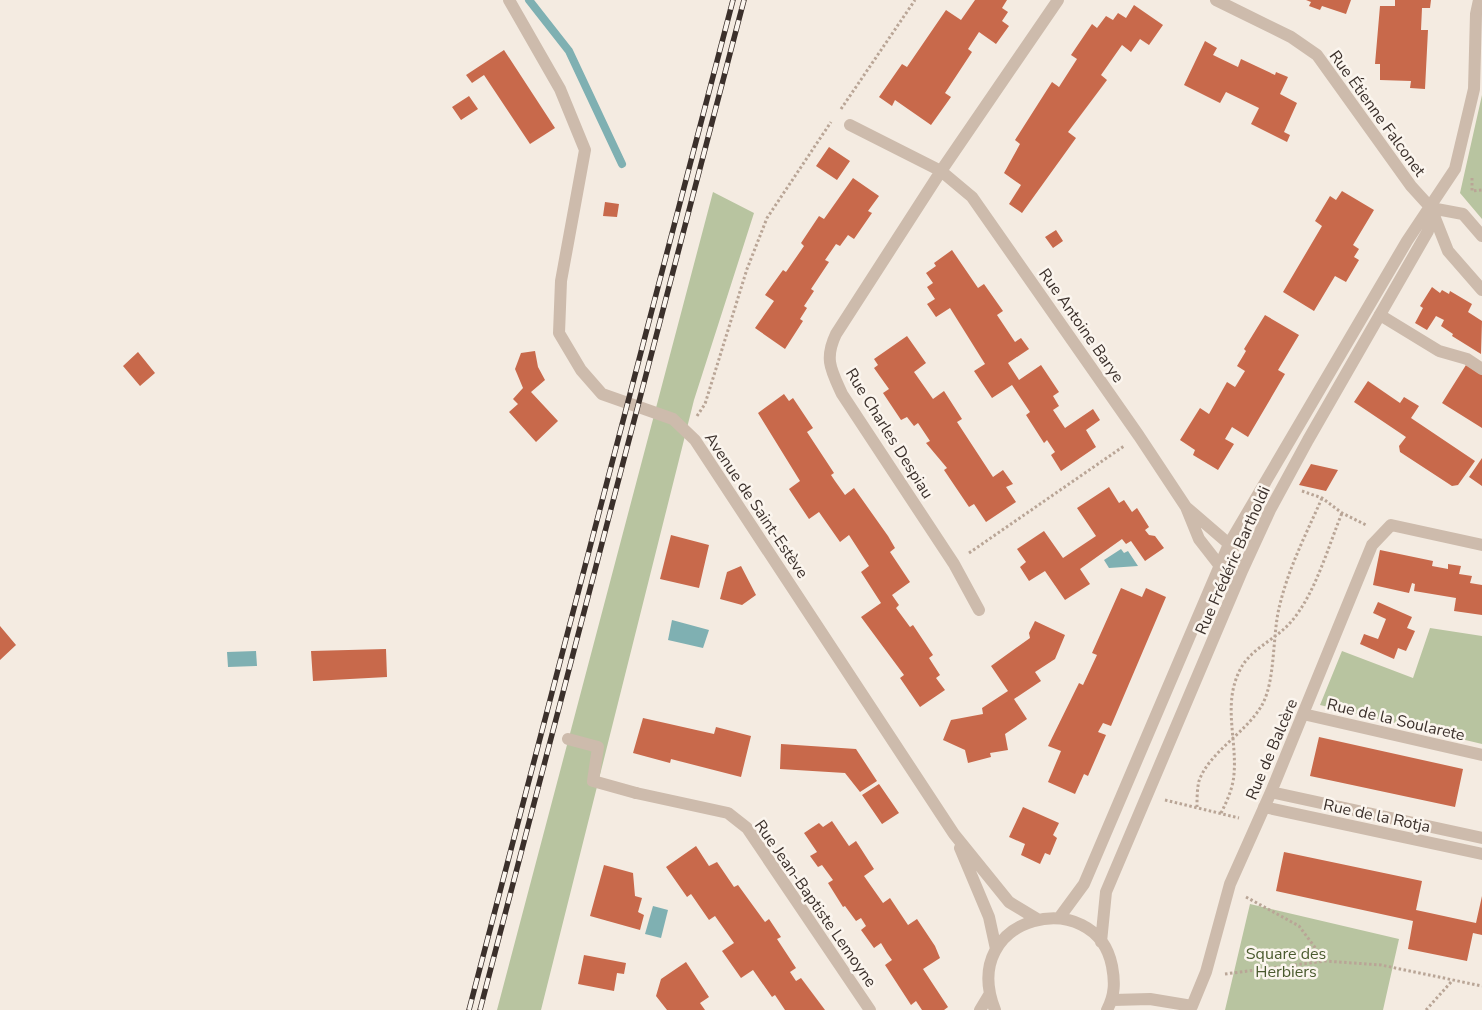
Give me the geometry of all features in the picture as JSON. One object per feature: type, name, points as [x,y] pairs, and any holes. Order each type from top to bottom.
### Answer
[{"type":"street","name":"Avenue de Saint-Estève","points":[[508,0],[560,89],[585,150],[561,282],[559,333],[581,370],[602,394],[673,419],[695,440],[954,834],[1009,902],[1037,919]]},
{"type":"street","points":[[941,171],[1058,0]]},
{"type":"street","name":"Rue Étienne Falconet","points":[[1216,0],[1291,37],[1317,55],[1411,186],[1431,208]]},
{"type":"street","name":"Rue Frédéric Bartholdi","points":[[1058,918],[1084,884],[1229,544],[1407,241],[1431,208],[1455,169],[1474,90],[1476,14],[1480,0]]},
{"type":"street","name":"Rue Antoine Barye","points":[[850,125],[941,171],[972,197],[1140,436],[1186,507],[1199,539],[1220,566]]},
{"type":"street","name":"Rue Charles Despiau","points":[[941,171],[836,334],[829,350],[831,371],[842,394],[954,564],[979,610]]},
{"type":"street","points":[[1431,208],[1463,214],[1482,236]]},
{"type":"street","points":[[1431,208],[1448,251],[1482,290]]},
{"type":"street","name":"Rue Frédéric Bartholdi","points":[[1101,942],[1106,892],[1242,571],[1270,510],[1428,231],[1431,208]]},
{"type":"street","points":[[1380,315],[1439,352],[1467,359],[1482,369]]},
{"type":"street","name":"Rue Antoine Barye","points":[[1186,507],[1229,544],[1242,571]]},
{"type":"street","points":[[1382,534],[1390,525],[1482,545]]},
{"type":"street","name":"Rue de Balcère","points":[[1110,1005],[1150,999],[1192,1008],[1204,976],[1228,889],[1271,792],[1372,545],[1382,534]]},
{"type":"street","points":[[1220,566],[1242,571]]},
{"type":"street","name":"Rue de la Soularete","points":[[1303,714],[1482,755]]},
{"type":"street","name":"Rue Jean-Baptiste Lemoyne","points":[[568,738],[598,747],[593,781],[636,793],[728,813],[747,828],[870,1010]]},
{"type":"street","name":"Rue de la Rotja","points":[[1271,792],[1482,838]]},
{"type":"street","name":"Rue de la Rotja","points":[[1264,807],[1482,854]]},
{"type":"street","name":"Avenue de Saint-Estève","points":[[954,834],[988,917],[996,949]]},
{"type":"street","points":[[995,1010],[989,995],[987,979],[990,963],[996,949],[1007,935],[1021,925],[1037,919],[1058,918],[1082,926],[1101,942],[1111,960],[1115,980],[1110,1005]]},
{"type":"street","points":[[980,1010],[989,995]]},
{"type":"path","points":[[838,112],[915,0]]},
{"type":"path","points":[[686,432],[705,404],[747,270],[767,218],[833,120]]},
{"type":"path","points":[[954,564],[1140,436]]},
{"type":"path","points":[[1295,489],[1322,498],[1342,513],[1382,534]]},
{"type":"path","points":[[1197,807],[1199,781],[1206,767],[1263,703],[1271,672],[1274,637],[1280,604],[1297,555],[1322,498]]},
{"type":"path","points":[[1221,813],[1228,799],[1234,774],[1232,692],[1239,671],[1253,652],[1290,624],[1304,605],[1342,513]]},
{"type":"path","points":[[1147,796],[1257,822]]},
{"type":"path","points":[[1228,889],[1260,903],[1298,926],[1325,961]]},
{"type":"path","points":[[1204,976],[1325,961],[1381,965],[1482,986]]},
{"type":"path","points":[[1426,1010],[1452,981]]},
{"type":"green space","points":[[1482,95],[1482,219],[1460,193]]},
{"type":"green space","points":[[713,192],[754,213],[694,400],[541,1010],[497,1010]]},
{"type":"green space","points":[[1430,628],[1482,636],[1482,744],[1320,705],[1342,651],[1413,678]]},
{"type":"green space","name":"Square des Herbiers","points":[[1250,904],[1399,939],[1383,1010],[1225,1010]]},
{"type":"water","points":[[1121,549],[1124,553],[1128,551],[1138,566],[1109,568],[1104,560]]},
{"type":"water","points":[[672,620],[709,630],[703,648],[668,640]]},
{"type":"water","points":[[256,651],[257,666],[228,667],[227,652]]},
{"type":"water","points":[[653,906],[668,910],[661,938],[645,934]]},
{"type":"building","points":[[975,0],[1007,0],[1002,8],[1008,12],[1002,21],[1009,26],[996,44],[979,32],[968,49],[972,52],[945,93],[951,97],[931,125],[895,100],[892,106],[879,97],[902,64],[907,67],[946,10],[961,20]]},
{"type":"building","points":[[1306,0],[1351,0],[1346,14],[1322,6],[1320,10],[1309,6],[1311,2]]},
{"type":"building","points":[[1395,0],[1431,0],[1430,8],[1422,8],[1421,30],[1428,30],[1425,89],[1410,88],[1411,81],[1380,80],[1380,64],[1375,64],[1380,6],[1395,6]]},
{"type":"building","points":[[1134,5],[1163,25],[1149,45],[1140,39],[1131,52],[1122,45],[1101,75],[1107,80],[1068,132],[1076,138],[1022,213],[1009,204],[1021,185],[1004,173],[1020,144],[1015,140],[1052,82],[1059,87],[1077,59],[1071,55],[1092,24],[1097,28],[1106,16],[1113,20],[1118,13],[1126,18]]},
{"type":"building","points":[[1205,41],[1217,48],[1213,55],[1238,67],[1241,59],[1275,75],[1276,72],[1288,77],[1280,94],[1297,103],[1284,132],[1290,135],[1287,142],[1251,124],[1259,108],[1226,92],[1220,103],[1184,85]]},
{"type":"building","points":[[504,50],[555,128],[530,144],[484,75],[472,83],[466,75]]},
{"type":"building","points":[[469,96],[478,109],[461,120],[452,107]]},
{"type":"building","points":[[829,147],[850,161],[837,180],[816,166]]},
{"type":"building","points":[[853,178],[879,196],[868,211],[872,213],[854,239],[848,235],[840,246],[836,244],[825,260],[829,262],[811,289],[814,291],[804,306],[807,308],[800,319],[803,321],[785,349],[755,328],[774,301],[765,295],[783,270],[786,272],[804,246],[801,243],[819,216],[824,219]]},
{"type":"building","points":[[1342,191],[1374,210],[1353,245],[1359,249],[1354,257],[1359,260],[1346,282],[1335,276],[1314,311],[1283,292],[1322,226],[1315,221],[1330,196],[1336,200]]},
{"type":"building","points":[[605,202],[619,204],[617,217],[603,216]]},
{"type":"building","points":[[1056,230],[1063,241],[1053,248],[1045,237]]},
{"type":"building","points":[[952,250],[978,288],[984,284],[1003,311],[997,315],[1015,342],[1021,338],[1029,349],[1008,363],[1019,380],[1041,365],[1059,392],[1053,396],[1059,406],[1053,410],[1065,428],[1093,409],[1100,420],[1086,430],[1096,447],[1061,471],[1051,455],[1055,452],[1047,440],[1044,443],[1026,415],[1030,412],[1012,385],[992,398],[974,371],[985,364],[950,308],[936,317],[927,304],[935,299],[927,287],[933,283],[926,273],[936,266],[934,263]]},
{"type":"building","points":[[1432,287],[1440,293],[1442,290],[1449,294],[1450,291],[1472,304],[1468,312],[1482,321],[1481,354],[1452,336],[1453,334],[1441,326],[1444,320],[1436,316],[1427,330],[1415,323],[1423,308],[1420,306]]},
{"type":"building","points":[[1265,315],[1299,335],[1278,370],[1285,374],[1248,437],[1232,427],[1225,439],[1234,444],[1218,470],[1193,455],[1195,450],[1180,440],[1200,408],[1209,414],[1227,382],[1235,387],[1245,371],[1237,366],[1246,351],[1244,349]]},
{"type":"building","points":[[907,336],[926,363],[914,372],[933,399],[944,391],[962,419],[957,422],[993,477],[1003,470],[1013,484],[1006,487],[1016,502],[986,522],[974,504],[969,507],[944,470],[947,468],[926,443],[930,441],[918,423],[914,426],[907,417],[901,420],[883,393],[889,389],[874,368],[878,365],[874,359]]},
{"type":"building","points":[[535,351],[538,367],[545,380],[531,392],[558,421],[536,442],[509,412],[518,404],[513,399],[523,388],[515,369],[521,353]]},
{"type":"building","points":[[138,352],[155,373],[140,386],[123,366]]},
{"type":"building","points":[[1466,365],[1482,375],[1482,428],[1442,403]]},
{"type":"building","points":[[1368,381],[1400,403],[1404,397],[1419,406],[1411,418],[1475,461],[1458,485],[1452,486],[1400,452],[1399,446],[1406,437],[1354,402]]},
{"type":"building","points":[[784,394],[789,401],[793,398],[813,428],[807,432],[834,473],[831,475],[845,495],[854,488],[888,536],[895,548],[890,552],[910,582],[892,595],[899,605],[896,608],[910,627],[913,625],[933,655],[929,658],[940,675],[936,678],[945,690],[920,707],[900,678],[904,675],[861,617],[881,603],[861,572],[869,566],[849,535],[840,542],[819,512],[809,519],[789,489],[800,481],[758,413]]},
{"type":"building","points":[[1482,458],[1482,486],[1469,477]]},
{"type":"building","points":[[1311,464],[1338,470],[1326,491],[1299,485]]},
{"type":"building","points":[[1109,487],[1119,503],[1124,500],[1132,512],[1137,508],[1149,527],[1145,530],[1149,535],[1155,536],[1164,548],[1145,561],[1131,541],[1126,544],[1122,539],[1080,569],[1090,584],[1065,600],[1045,571],[1029,581],[1020,567],[1026,562],[1017,549],[1044,531],[1063,558],[1096,536],[1077,508]]},
{"type":"building","points":[[671,535],[709,545],[699,588],[660,579]]},
{"type":"building","points":[[1380,550],[1433,561],[1432,566],[1448,569],[1448,564],[1461,566],[1459,574],[1472,576],[1470,583],[1482,585],[1482,615],[1454,611],[1456,598],[1414,591],[1415,584],[1412,583],[1409,593],[1373,585]]},
{"type":"building","points":[[741,566],[756,595],[742,605],[720,599],[727,572]]},
{"type":"building","points":[[1121,588],[1142,597],[1146,588],[1166,597],[1111,726],[1103,723],[1098,732],[1106,735],[1088,776],[1084,774],[1075,794],[1048,782],[1061,751],[1048,746],[1079,683],[1083,685],[1097,655],[1092,653]]},
{"type":"building","points":[[1378,602],[1412,617],[1407,628],[1415,631],[1406,651],[1398,648],[1394,659],[1360,644],[1364,634],[1378,639],[1386,619],[1373,613]]},
{"type":"building","points":[[1035,621],[1065,635],[1055,659],[1035,672],[1041,681],[1014,699],[1027,719],[1005,734],[1008,750],[990,753],[991,757],[968,763],[965,750],[943,740],[951,720],[983,714],[982,708],[1008,691],[991,666],[1030,638],[1029,633]]},
{"type":"building","points":[[0,626],[16,645],[0,660]]},
{"type":"building","points":[[386,649],[387,677],[313,681],[311,651]]},
{"type":"building","points":[[643,718],[714,734],[716,727],[751,736],[741,777],[671,759],[670,763],[633,753]]},
{"type":"building","points":[[1319,737],[1463,769],[1455,807],[1310,776]]},
{"type":"building","points":[[781,744],[856,749],[877,781],[860,792],[845,773],[780,769]]},
{"type":"building","points":[[879,784],[899,813],[882,824],[862,795]]},
{"type":"building","points":[[1023,807],[1059,823],[1053,835],[1057,838],[1050,855],[1045,853],[1040,864],[1021,855],[1025,844],[1009,837]]},
{"type":"building","points":[[832,821],[849,846],[856,841],[874,869],[864,876],[883,903],[890,898],[908,925],[917,919],[935,946],[940,958],[923,969],[948,1007],[944,1010],[922,1010],[916,1001],[911,1005],[885,965],[892,960],[881,943],[874,948],[861,930],[866,926],[861,918],[856,921],[845,906],[843,907],[828,883],[833,880],[822,865],[818,867],[810,856],[817,852],[804,833],[819,823],[823,827]]},
{"type":"building","points":[[696,846],[709,866],[717,862],[734,887],[738,885],[765,922],[769,919],[781,937],[777,939],[796,968],[790,972],[796,981],[801,978],[825,1010],[785,1010],[775,995],[772,997],[753,970],[741,978],[722,951],[734,943],[715,916],[709,920],[691,894],[687,897],[666,867]]},
{"type":"building","points":[[1284,852],[1422,881],[1416,910],[1476,923],[1482,896],[1482,935],[1473,933],[1467,961],[1408,949],[1413,921],[1276,891]]},
{"type":"building","points":[[604,865],[633,873],[635,896],[642,898],[638,912],[644,915],[640,930],[590,916]]},
{"type":"building","points":[[584,955],[626,963],[624,974],[617,973],[614,991],[578,984]]},
{"type":"building","points":[[686,962],[709,997],[700,1003],[705,1010],[667,1010],[656,996],[661,979]]},
{"type":"waterway","points":[[529,0],[569,51],[622,164]]},
{"type":"railway","points":[[469,1010],[733,0]]},
{"type":"railway","points":[[480,1010],[744,0]]}]
